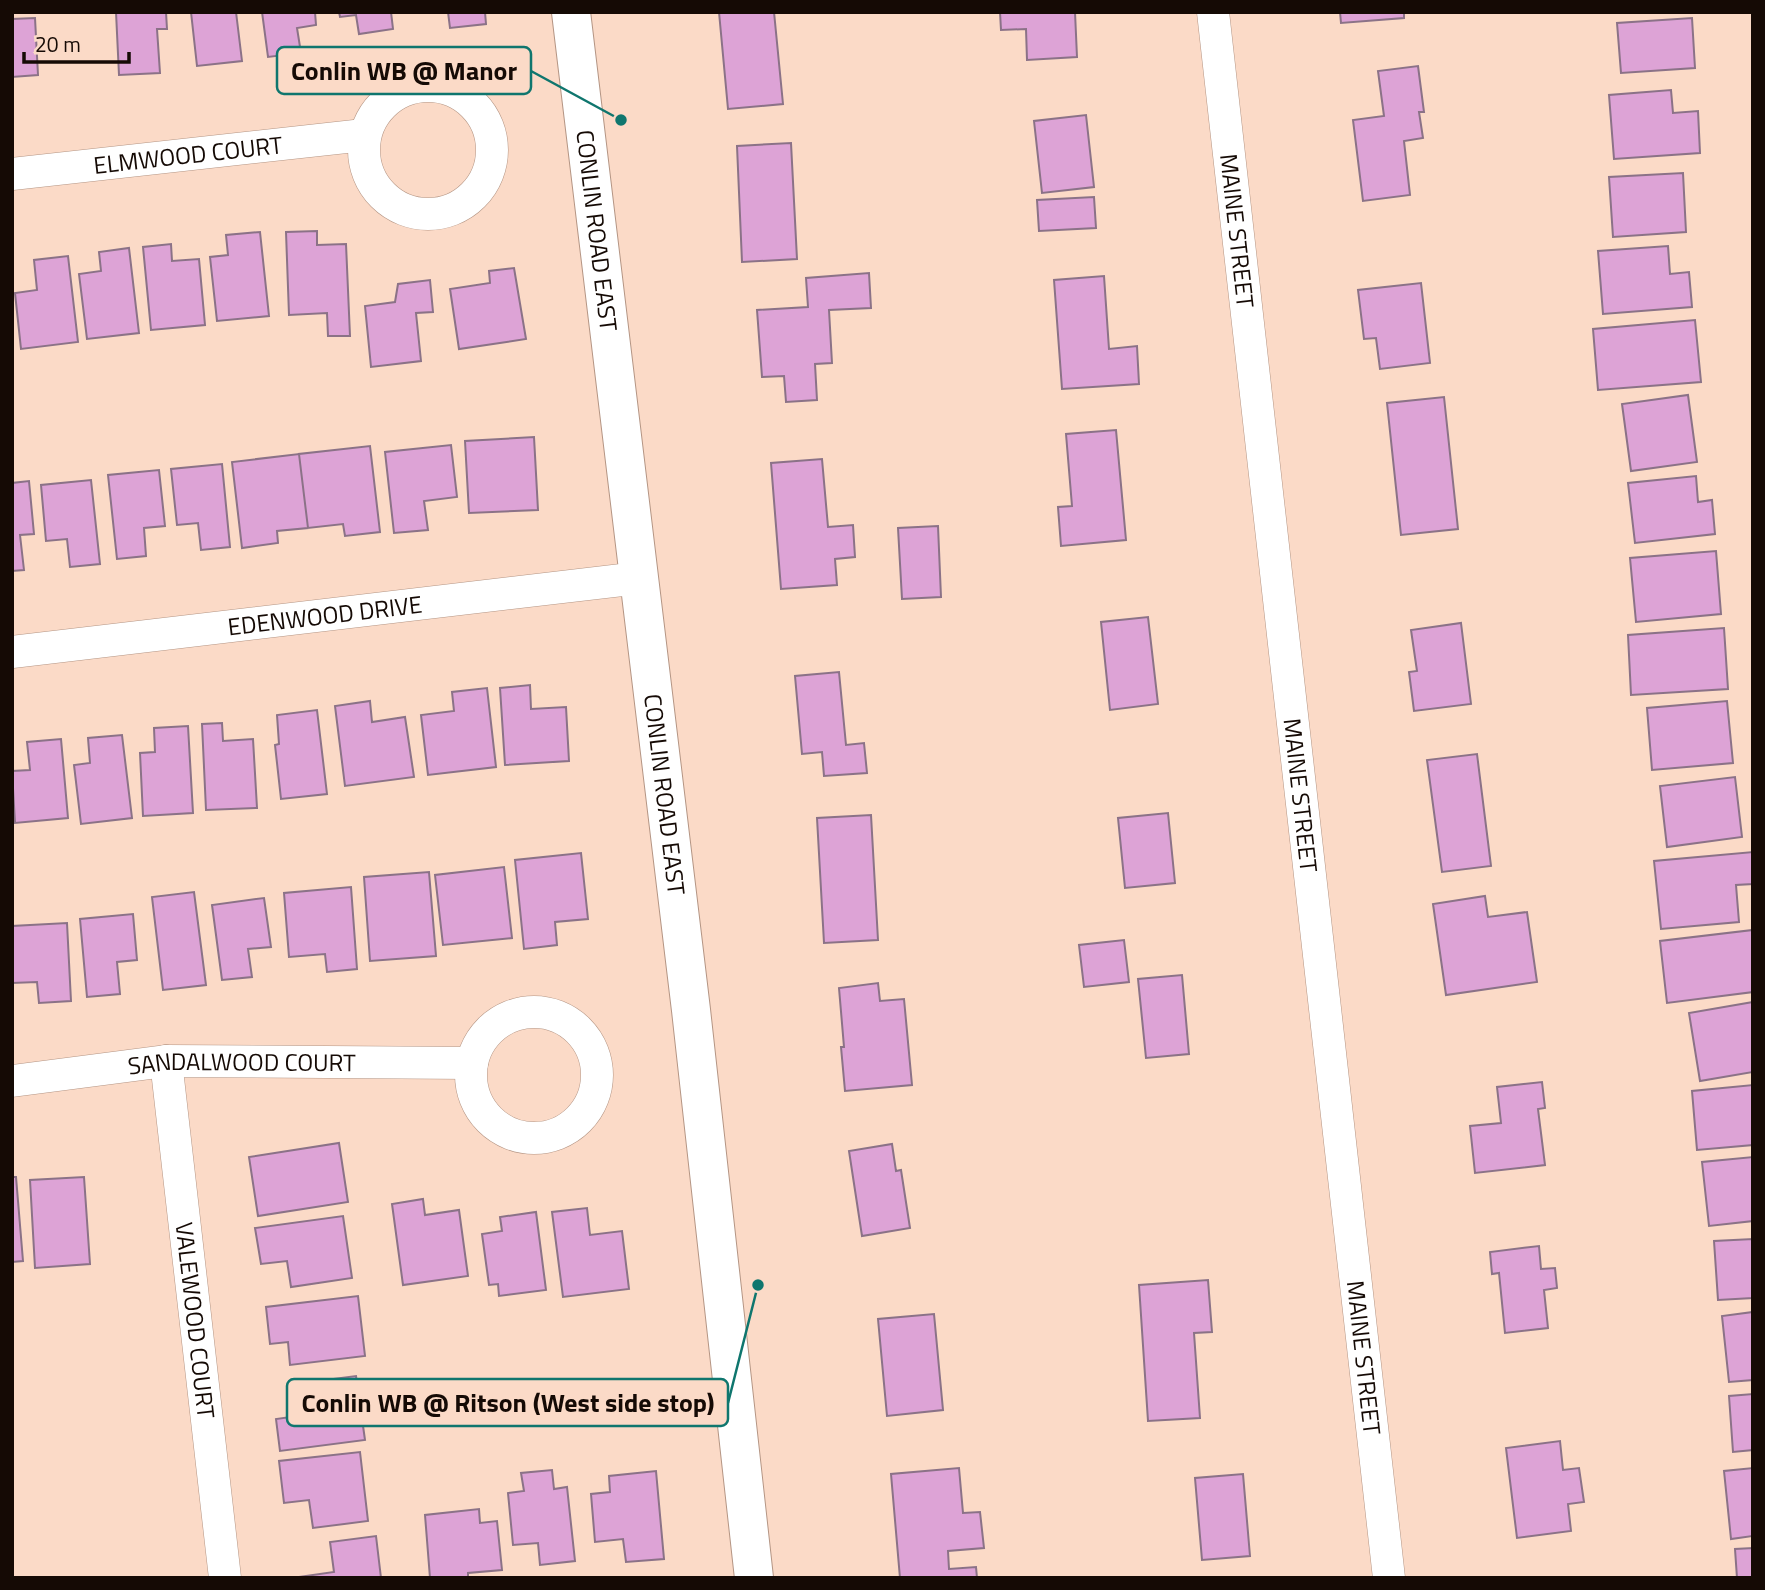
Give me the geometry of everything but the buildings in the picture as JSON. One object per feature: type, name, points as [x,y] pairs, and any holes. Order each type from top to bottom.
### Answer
[{"type":"street","name":"CONLIN ROAD EAST","points":[[571,12],[691,1010],[754,1578]]},
{"type":"street","name":"MAINE STREET","points":[[1213,12],[1390,1578]]},
{"type":"street","points":[[425,85],[446,87],[465,96],[480,111],[490,130],[492,150],[489,169],[480,187],[467,201],[449,211],[430,215],[410,212],[392,204],[377,191],[367,174],[363,155],[364,135],[372,116],[386,100],[404,89],[425,85]]},
{"type":"street","name":"ELMWOOD COURT","points":[[12,174],[364,135]]},
{"type":"street","name":"EDENWOOD DRIVE","points":[[12,652],[639,579]]},
{"type":"street","points":[[525,1011],[547,1012],[567,1020],[583,1034],[594,1053],[598,1080],[590,1106],[572,1126],[548,1137],[521,1137],[496,1126],[478,1106],[470,1080],[472,1063],[473,1054],[488,1031],[505,1018],[525,1011]]},
{"type":"street","name":"SANDALWOOD COURT","points":[[12,1081],[166,1062],[472,1063]]},
{"type":"street","name":"VALEWOOD COURT","points":[[166,1062],[225,1578]]},
{"type":"place","name":"Conlin WB @ Manor","points":[[621,120]]},
{"type":"place","name":"Conlin WB @ Ritson (West side stop)","points":[[758,1285]]}]
